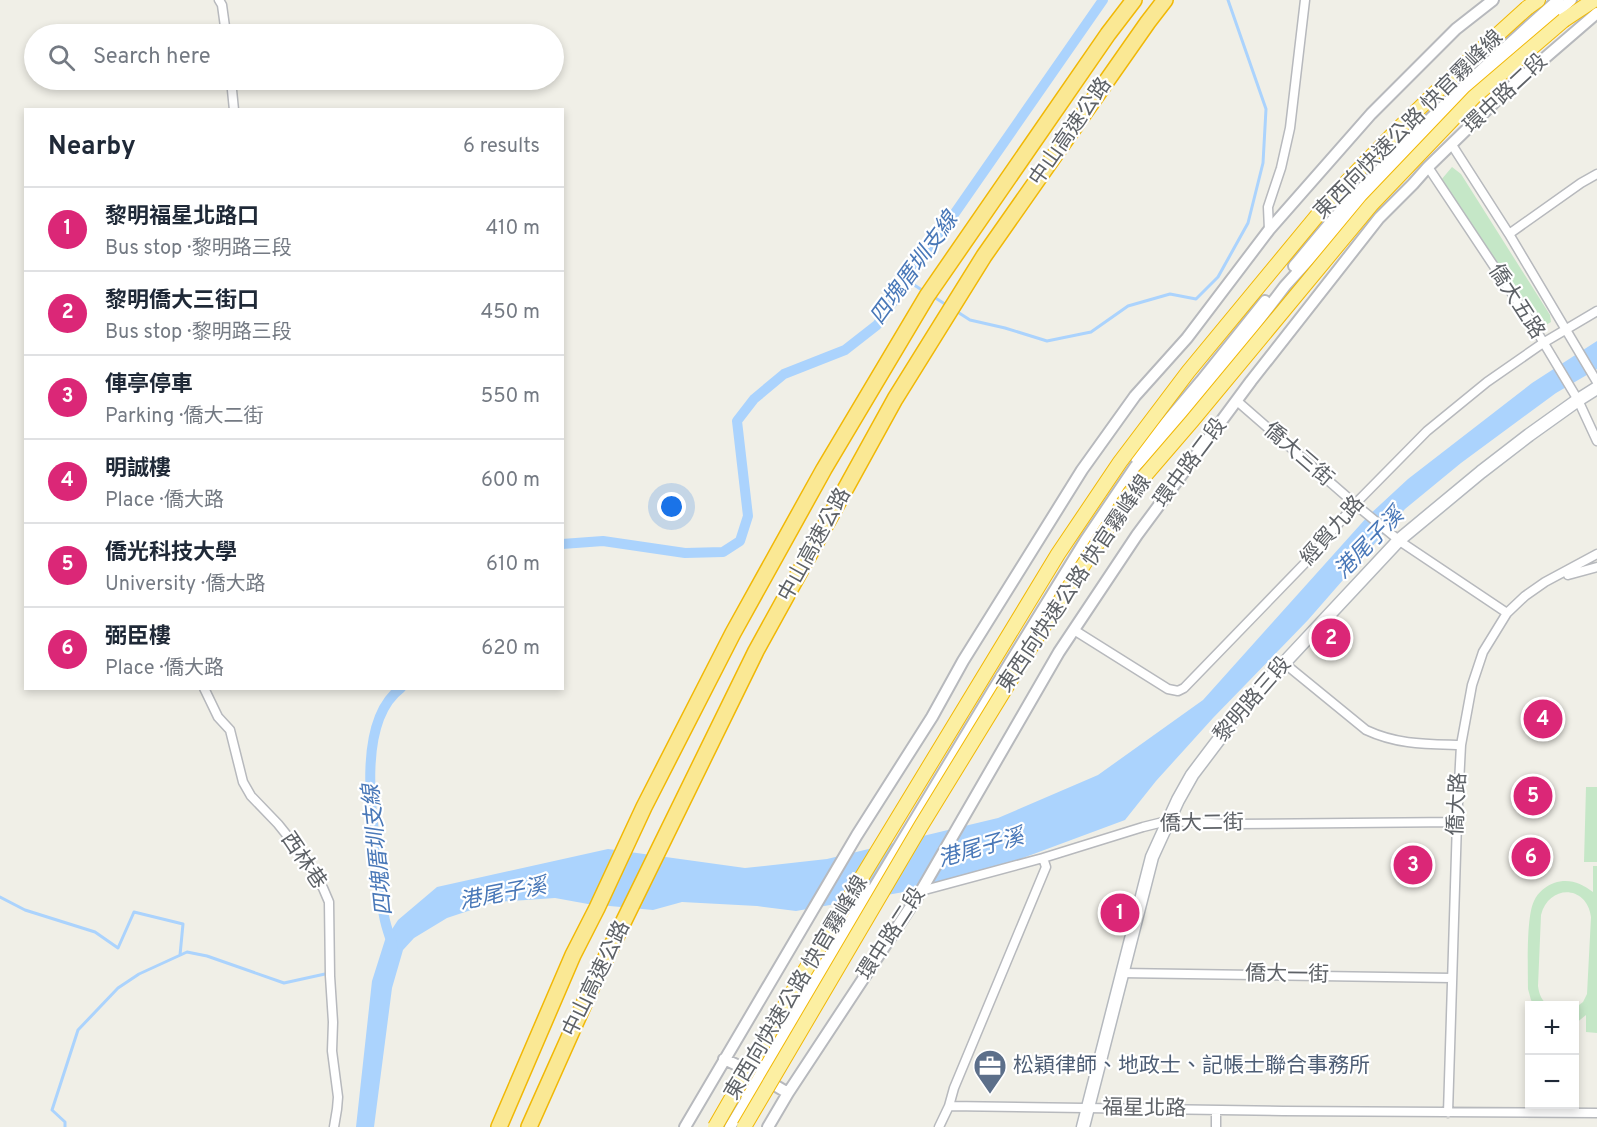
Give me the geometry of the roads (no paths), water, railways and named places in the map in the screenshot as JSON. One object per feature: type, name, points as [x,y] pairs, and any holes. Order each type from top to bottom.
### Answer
[{"type":"highway","name":"中山高速公路","points":[[499,1127],[573,956],[631,834],[739,623],[824,469],[921,306],[1108,34],[1134,0]]},
{"type":"highway","name":"中山高速公路","points":[[529,1127],[592,986],[756,651],[895,399],[984,256],[1148,22],[1166,0]]},
{"type":"highway","name":"東西向快速公路 快官霧峰線","points":[[744,1127],[921,826],[1028,651],[1130,493],[1371,205],[1474,97],[1588,0]]},
{"type":"highway","points":[[1564,20],[1594,0]]},
{"type":"highway","name":"東西向快速公路 快官霧峰線","points":[[715,1127],[803,974],[1058,554],[1120,462],[1188,372],[1335,194],[1422,106],[1533,3]]},
{"type":"main road","name":"黎明路三段","points":[[1083,1127],[1152,857],[1167,821],[1207,753],[1284,663],[1399,540],[1481,472],[1597,388]]},
{"type":"street","points":[[219,0],[225,24]]},
{"type":"street","points":[[1269,230],[1268,207],[1281,168],[1290,128],[1305,0]]},
{"type":"street","points":[[685,1127],[857,835],[932,717],[963,661],[1082,470],[1135,396],[1187,338],[1269,230],[1371,114],[1456,29],[1492,0]]},
{"type":"street","name":"環中路二段","points":[[730,1127],[857,903],[1066,558],[1140,451],[1201,381],[1270,294],[1346,205],[1435,113],[1558,0]]},
{"type":"street","name":"環中路二段","points":[[723,1127],[869,897],[1085,541],[1135,467],[1199,399],[1286,286],[1407,152],[1486,75],[1571,0]]},
{"type":"street","name":"環中路二段","points":[[768,1127],[921,891],[1059,652],[1137,535],[1251,381],[1379,218],[1503,94],[1597,13]]},
{"type":"street","points":[[232,90],[234,108]]},
{"type":"street","name":"僑大五路","points":[[1452,145],[1509,234],[1597,382]]},
{"type":"street","name":"僑大五路","points":[[1428,167],[1544,343],[1578,400],[1597,441]]},
{"type":"street","points":[[1509,234],[1597,174]]},
{"type":"street","name":"經貿九路","points":[[1074,630],[1168,690],[1178,691],[1187,685],[1307,561],[1427,431],[1486,382],[1597,311]]},
{"type":"street","name":"僑大三街","points":[[1237,401],[1399,540],[1507,614]]},
{"type":"street","name":"僑大路","points":[[1448,1113],[1461,746],[1472,685],[1483,652],[1507,614],[1525,596],[1545,582],[1597,554]]},
{"type":"street","points":[[1545,582],[1597,567]]},
{"type":"street","points":[[1284,663],[1366,730],[1392,740],[1461,746]]},
{"type":"street","name":"西林巷","points":[[205,690],[218,717],[230,730],[243,782],[251,796],[268,812],[298,849],[323,888],[329,902],[332,1051],[338,1097],[334,1127]]},
{"type":"street","name":"僑大二街","points":[[921,891],[1167,821],[1231,824],[1457,822]]},
{"type":"street","points":[[939,1127],[1046,867],[1043,858]]},
{"type":"street","name":"僑大一街","points":[[1121,973],[1452,978]]},
{"type":"street","points":[[724,1059],[788,1093]]},
{"type":"street","name":"福星北路","points":[[949,1106],[1597,1113]]},
{"type":"street","points":[[1216,1110],[1216,1127]]},
{"type":"water","name":"港尾子溪","points":[[1597,341],[1597,369],[1556,393],[1461,463],[1405,509],[1308,620],[1213,718],[1156,781],[1125,820],[955,883],[796,911],[757,906],[682,902],[653,910],[588,904],[555,898],[495,902],[447,918],[414,938],[403,950],[392,988],[374,1127],[356,1127],[372,981],[385,940],[398,920],[437,887],[608,849],[745,868],[827,859],[998,818],[1098,775],[1203,700],[1368,516],[1408,479],[1532,383]]},
{"type":"waterway","name":"四塊厝圳支線","points":[[564,544],[603,541],[685,553],[723,552],[740,541],[748,516],[737,421],[754,399],[784,374],[845,350],[877,325],[1103,0]]},
{"type":"waterway","points":[[956,311],[970,320],[1047,341],[1091,332],[1128,306],[1170,294],[1196,299],[1218,277],[1248,223],[1263,163],[1266,109],[1228,0]]},
{"type":"waterway","points":[[908,281],[925,292]]},
{"type":"waterway","points":[[934,297],[948,306]]},
{"type":"waterway","name":"四塊厝圳支線","points":[[393,947],[383,911],[370,776],[377,725],[386,704],[399,690]]},
{"type":"waterway","points":[[0,897],[25,910],[95,932],[118,948],[134,912],[183,924],[180,955]]},
{"type":"waterway","points":[[65,1127],[65,1122],[52,1110],[78,1030],[118,988],[139,974],[187,952],[207,956],[284,983],[325,974]]},
{"type":"place","name":"黎明僑大三街口","points":[[1331,638]]},
{"type":"place","name":"明誠樓","points":[[1543,719]]},
{"type":"place","name":"僑光科技大學","points":[[1533,796]]},
{"type":"place","name":"弼臣樓","points":[[1531,857]]},
{"type":"place","name":"俥亭停車","points":[[1413,865]]},
{"type":"place","name":"黎明福星北路口","points":[[1120,913]]},
{"type":"place","name":"松穎律師、地政士、記帳士聯合事務所","points":[[990,1095]]}]
